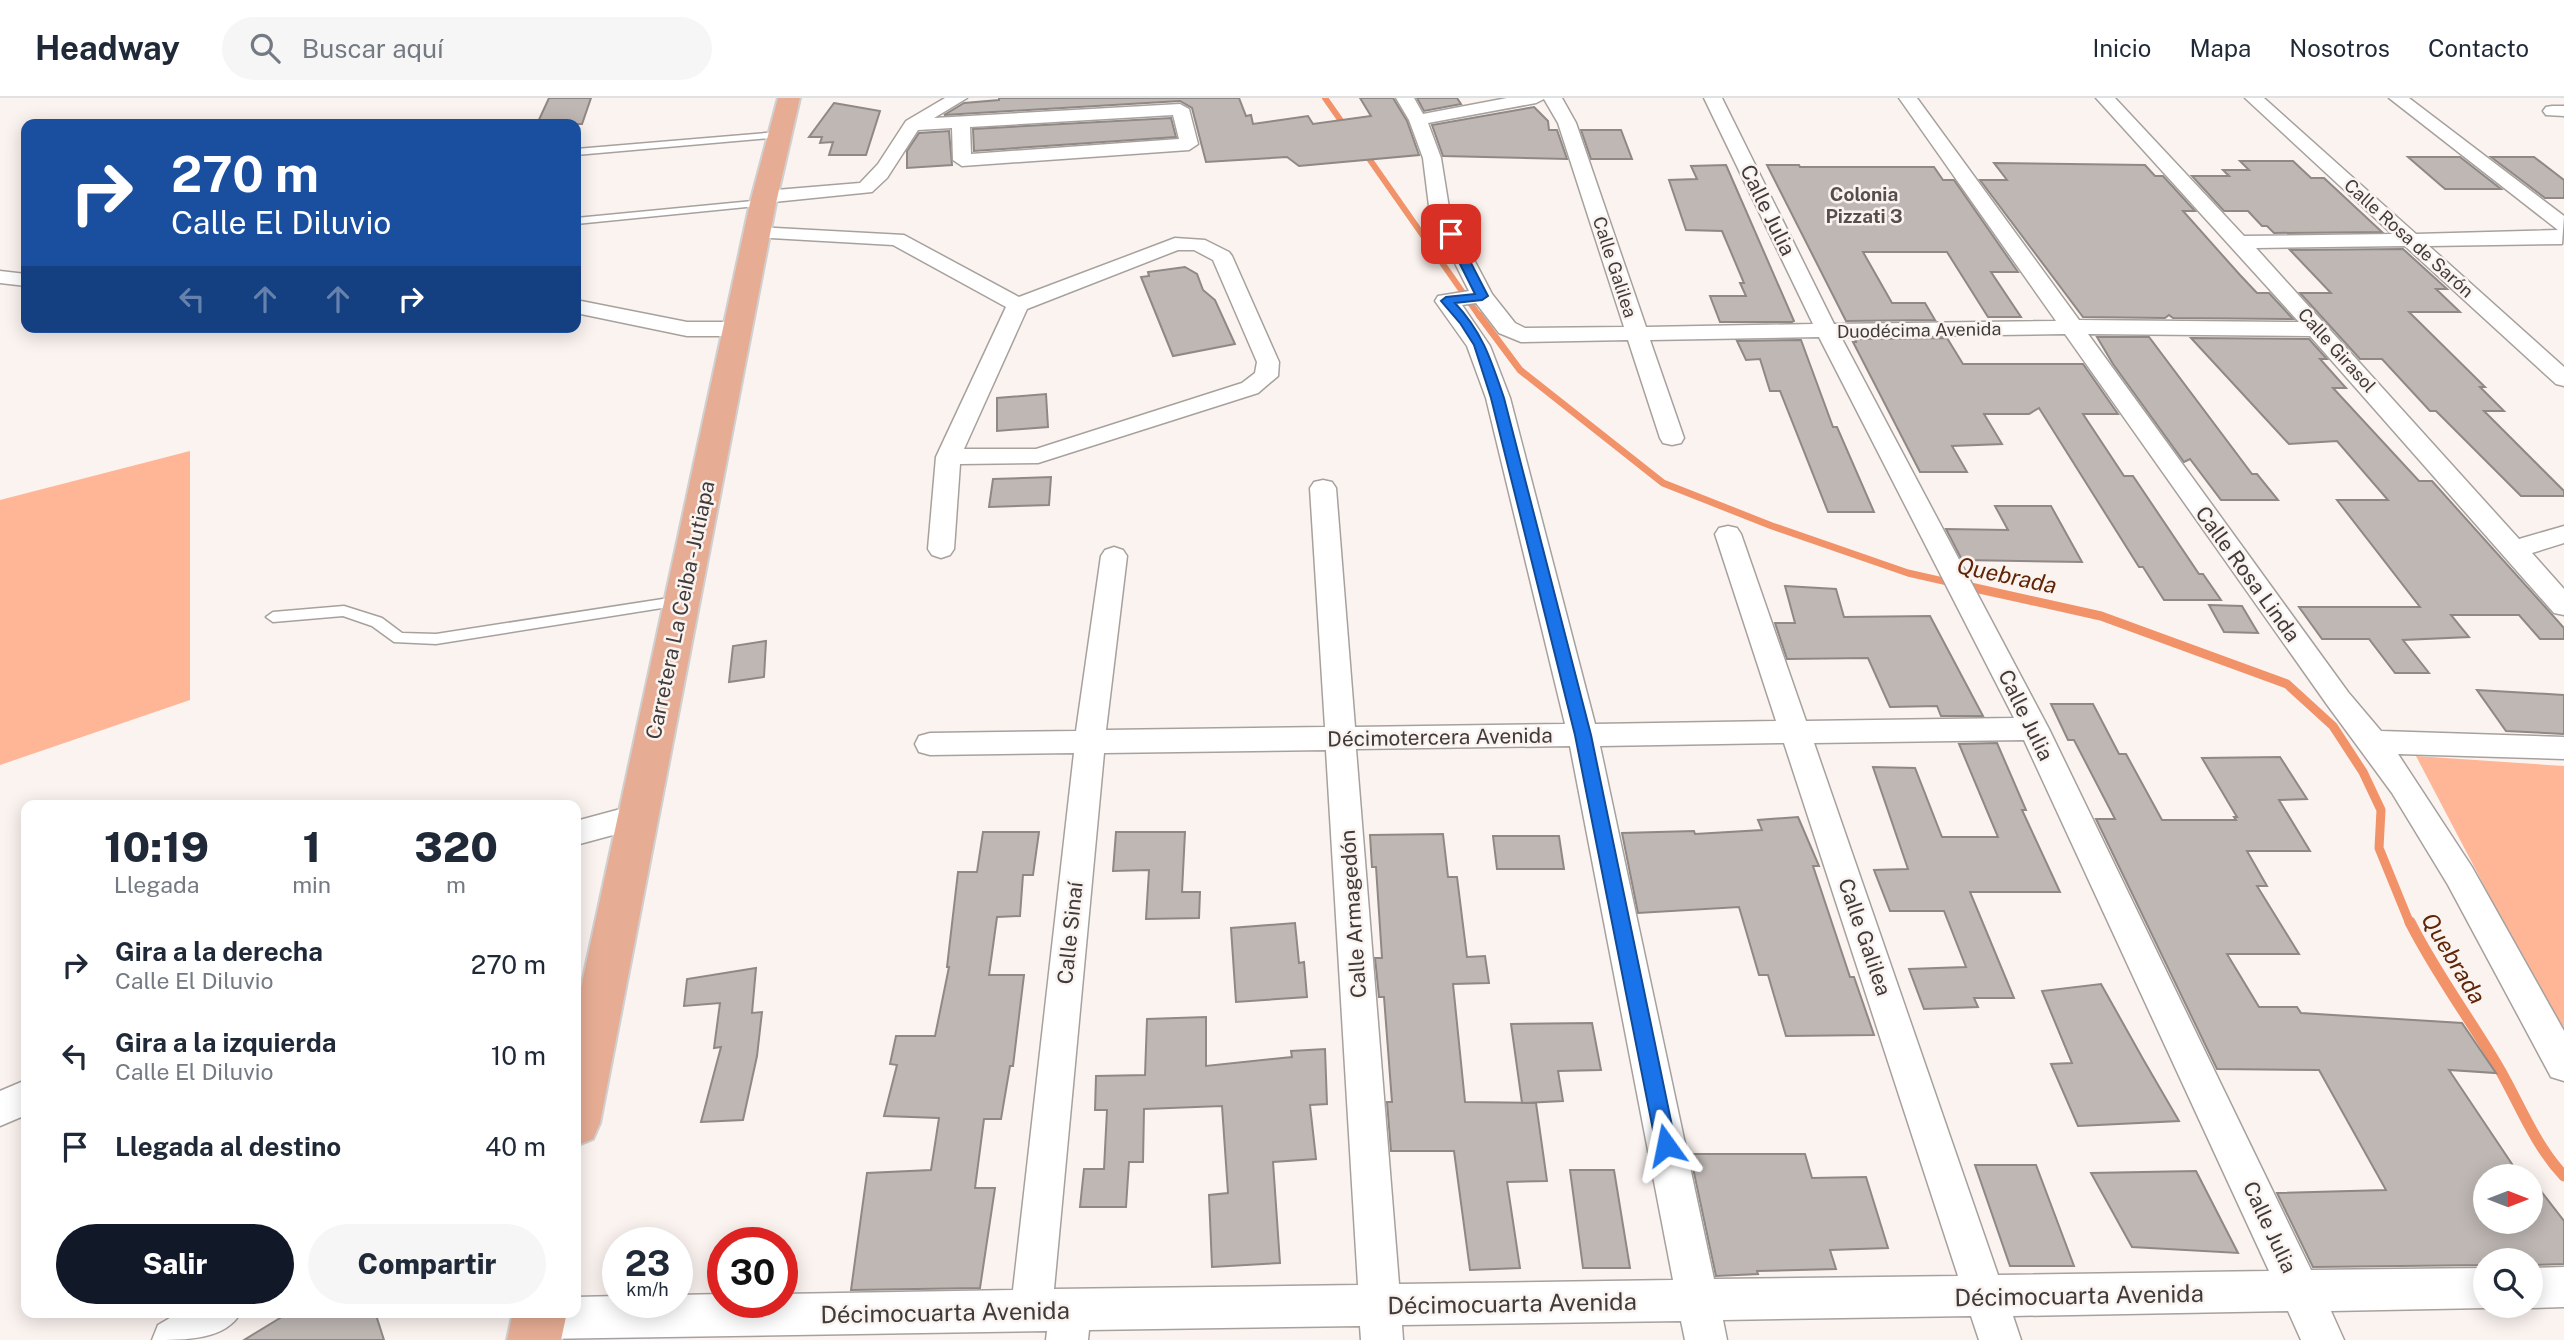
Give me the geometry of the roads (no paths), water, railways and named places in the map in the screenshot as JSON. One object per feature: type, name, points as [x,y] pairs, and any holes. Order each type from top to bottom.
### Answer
[{"type":"main road","name":"Carretera La Ceiba - Jutiapa","points":[[581,1095],[762,211],[778,135],[789,98]]},
{"type":"street","points":[[762,211],[865,188],[886,169],[912,125],[958,98]]},
{"type":"street","points":[[1405,98],[1418,120],[1432,158],[1440,214],[1468,297],[1446,301],[1465,321],[1480,345],[1498,398],[1583,735],[1706,1340]]},
{"type":"street","points":[[1418,120],[1536,98]]},
{"type":"street","name":"Calle Galilea","points":[[1553,98],[1567,123],[1672,438]]},
{"type":"street","name":"Calle Julia","points":[[1713,98],[1828,331],[2034,729],[2323,1340]]},
{"type":"street","name":"Calle Rosa Linda","points":[[1908,98],[2338,699],[2375,742],[2435,832],[2564,1065]]},
{"type":"street","name":"Calle Girasol","points":[[2105,98],[2239,242],[2564,606]]},
{"type":"street","name":"Calle Rosa de Sarón","points":[[2254,98],[2564,379]]},
{"type":"street","points":[[2398,98],[2564,226]]},
{"type":"street","points":[[912,125],[961,122],[1180,109],[1189,144],[962,160],[961,122]]},
{"type":"street","points":[[762,211],[897,239],[1018,305]]},
{"type":"street","points":[[2239,242],[2562,238],[2564,235]]},
{"type":"street","points":[[941,550],[948,457],[1018,305],[1175,244],[1198,244],[1222,256],[1268,362],[1266,376],[1250,388],[1038,456],[948,457]]},
{"type":"street","points":[[0,277],[21,279]]},
{"type":"street","name":"Duodécima Avenida","points":[[1468,297],[1507,328],[1521,335],[2071,327],[2317,329]]},
{"type":"street","points":[[581,308],[687,329],[738,330]]},
{"type":"street","name":"Calle Armagedón","points":[[1323,488],[1381,1322]]},
{"type":"street","name":"Calle Galilea","points":[[1728,534],[2000,1340]]},
{"type":"street","points":[[2515,549],[2564,534]]},
{"type":"street","name":"Calle Sinaí","points":[[1056,1320],[1090,742],[1114,556]]},
{"type":"street","name":"Décimotercera Avenida","points":[[930,744],[2034,729]]},
{"type":"street","points":[[2375,742],[2564,748]]},
{"type":"street","points":[[581,832],[639,816]]},
{"type":"street","points":[[0,1110],[21,1100]]},
{"type":"street","points":[[2543,1288],[2564,1287]]},
{"type":"street","name":"Décimocuarta Avenida","points":[[538,1324],[843,1327],[1056,1320],[1381,1322],[1697,1300],[2473,1289]]},
{"type":"street","points":[[173,1340],[211,1318]]},
{"type":"lane","points":[[581,152],[778,135]]},
{"type":"lane","points":[[581,222],[762,211]]},
{"type":"lane","points":[[273,617],[344,611],[377,622],[399,638],[436,639],[682,601]]},
{"type":"waterway","name":"Quebrada","points":[[1325,98],[1346,128]]},
{"type":"waterway","name":"Quebrada","points":[[1363,150],[1480,317]]},
{"type":"waterway","name":"Quebrada","points":[[1479,315],[1520,370],[1663,483],[1772,526],[1908,573],[1974,588]]},
{"type":"waterway","name":"Quebrada","points":[[1966,586],[2101,616],[2287,684],[2333,726],[2363,772],[2381,810],[2379,848],[2410,924]]},
{"type":"waterway","name":"Quebrada","points":[[2410,922],[2500,1070],[2537,1139],[2564,1176]]},
{"type":"district","name":"Colonia Pizzati 3","points":[[1864,205]]}]
